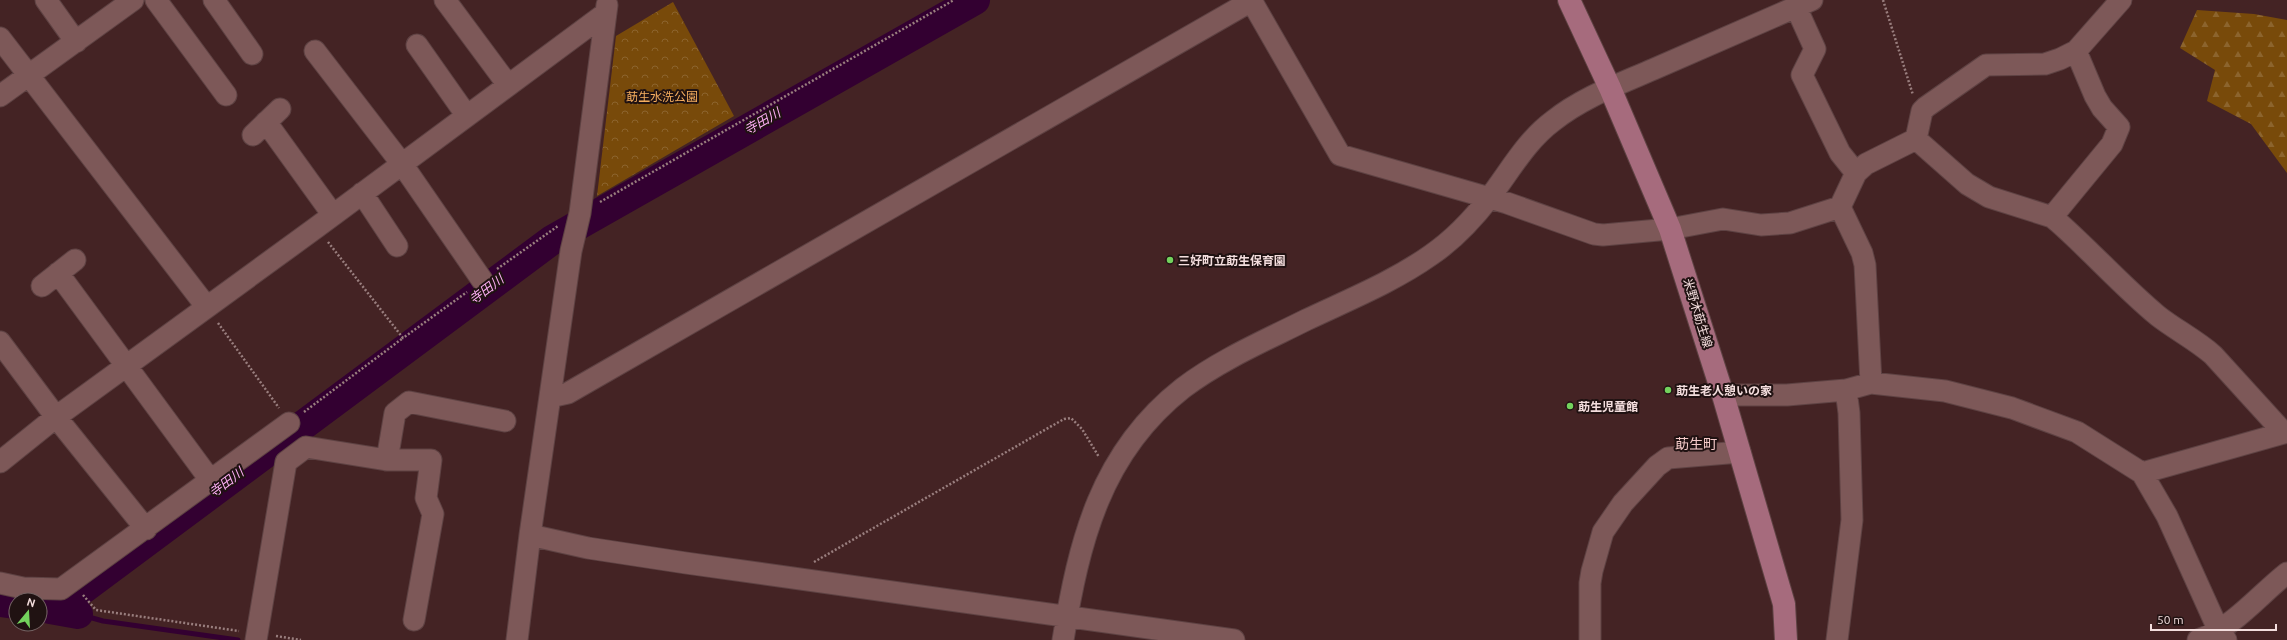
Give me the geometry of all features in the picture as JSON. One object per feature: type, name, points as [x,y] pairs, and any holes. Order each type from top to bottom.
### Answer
[{"type":"main road","name":"米野木莇生線","points":[[1569,0],[1610,88],[1670,229],[1723,395],[1784,604],[1786,640]]},
{"type":"street","points":[[46,0],[76,42]]},
{"type":"street","points":[[0,96],[133,0]]},
{"type":"street","points":[[156,0],[226,95]]},
{"type":"street","points":[[214,0],[252,54]]},
{"type":"street","points":[[445,0],[508,85]]},
{"type":"street","points":[[550,397],[568,393],[1252,0],[1340,155],[1489,198],[1594,234],[1604,235],[1670,229],[1723,218],[1761,225],[1790,223],[1840,207],[1856,174],[1866,164],[1916,139]]},
{"type":"street","points":[[1916,139],[1922,111],[1971,74],[1986,65],[2046,64],[2060,59],[2076,51],[2121,0]]},
{"type":"street","points":[[1063,640],[1080,548],[1095,508],[1111,473],[1133,439],[1152,417],[1184,388],[1235,356],[1416,266],[1453,238],[1489,198],[1516,160],[1541,131],[1576,105],[1610,88],[1804,3],[1815,49],[1802,75],[1840,153],[1856,174]]},
{"type":"street","points":[[0,462],[56,417],[467,116],[607,6]]},
{"type":"street","points":[[518,640],[530,535],[571,251],[578,223],[607,6]]},
{"type":"street","points":[[0,38],[206,306]]},
{"type":"street","points":[[416,44],[467,116]]},
{"type":"street","points":[[315,51],[402,164],[482,280]]},
{"type":"street","points":[[2052,218],[2112,144],[2119,128],[2102,108],[2095,96],[2076,51]]},
{"type":"street","points":[[266,122],[325,221]]},
{"type":"street","points":[[1916,139],[1967,184],[1989,196],[2052,218],[2078,240],[2157,316],[2182,334],[2201,345],[2213,355],[2286,432],[2142,473]]},
{"type":"street","points":[[362,193],[397,246]]},
{"type":"street","points":[[1840,207],[1862,253],[1865,265],[1871,383]]},
{"type":"street","points":[[42,286],[75,260]]},
{"type":"street","points":[[58,273],[211,481]]},
{"type":"street","points":[[0,342],[56,417],[146,529]]},
{"type":"street","points":[[1723,395],[1788,395],[1846,390],[1871,383],[1945,391],[2012,408],[2077,432],[2142,473],[2167,516],[2222,635]]},
{"type":"street","points":[[1837,640],[1852,520],[1849,413],[1846,390]]},
{"type":"street","points":[[387,460],[395,413],[409,402],[505,421]]},
{"type":"street","points":[[0,584],[23,588],[61,589],[146,529],[289,423]]},
{"type":"street","points":[[257,637],[286,462],[306,447],[387,460],[431,460],[426,498],[433,514],[414,620]]},
{"type":"street","points":[[1590,640],[1590,583],[1592,571],[1603,532],[1623,503],[1657,466],[1668,458],[1740,452]]},
{"type":"street","points":[[530,535],[588,548],[1234,640]]},
{"type":"street","points":[[2198,640],[2222,635],[2260,599],[2268,588],[2287,573]]},
{"type":"path","points":[[206,306],[289,423],[544,234],[578,223],[954,0]]},
{"type":"path","points":[[1883,0],[1918,109],[1922,111]]},
{"type":"path","points":[[325,221],[403,338]]},
{"type":"path","points":[[794,578],[800,570],[1064,419],[1071,418],[1082,429],[1111,473]]},
{"type":"path","points":[[83,595],[96,610],[257,637],[301,640]]},
{"type":"green space","name":"莇生水洗公園","points":[[673,2],[734,116],[597,196],[616,36]]},
{"type":"green space","points":[[2197,10],[2254,14],[2287,20],[2287,173],[2251,124],[2207,101],[2215,70],[2180,48]]},
{"type":"waterway","name":"寺田川","points":[[78,614],[50,609],[67,601],[552,240],[975,0]]},
{"type":"waterway","points":[[0,602],[8,603]]},
{"type":"waterway","points":[[78,614],[103,621],[238,640]]},
{"type":"place","name":"三好町立莇生保育園","points":[[1170,260]]},
{"type":"place","name":"莇生老人憩いの家","points":[[1668,390]]},
{"type":"place","name":"莇生児童館","points":[[1570,406]]},
{"type":"district","name":"莇生町","points":[[1696,444]]}]
